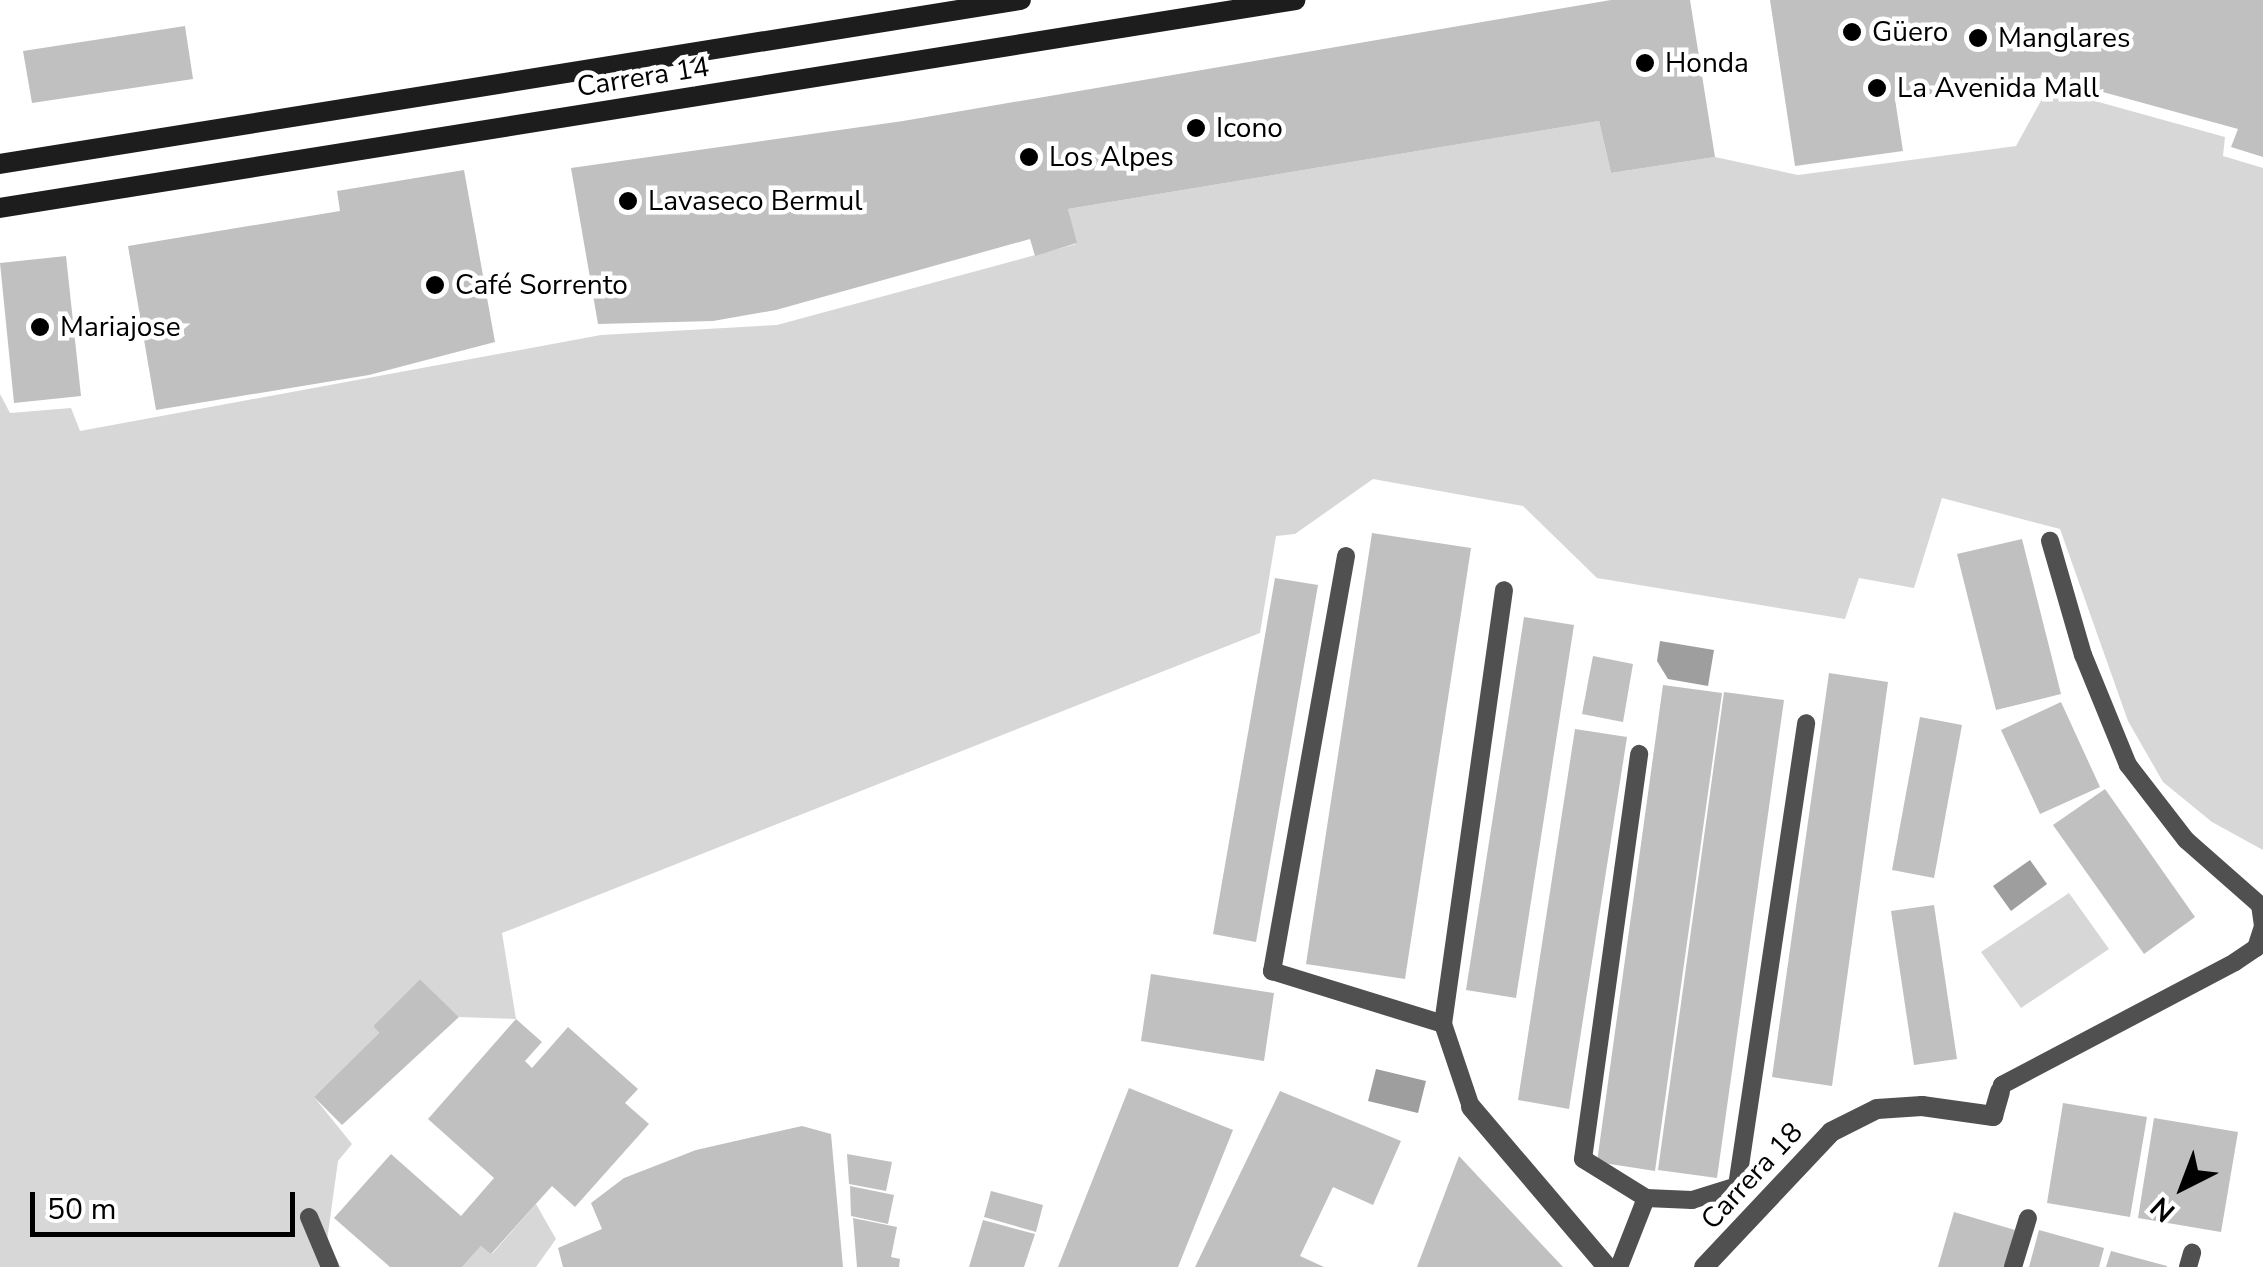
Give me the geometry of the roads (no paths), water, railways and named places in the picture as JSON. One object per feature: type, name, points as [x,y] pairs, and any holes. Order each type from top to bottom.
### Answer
[{"type":"main road","name":"Carrera 14","points":[[0,164],[1022,0]]},
{"type":"main road","name":"Carrera 14","points":[[0,208],[1294,0]]},
{"type":"street","name":"Carrera 18","points":[[1704,1267],[1830,1132],[1877,1109],[1922,1106],[1993,1116],[2000,1092]]},
{"type":"street","points":[[1470,1107],[1607,1267]]},
{"type":"lane","points":[[2000,1092],[2235,962],[2256,948],[2263,926],[2260,904],[2161,814],[2128,765],[2082,655],[2050,541]]},
{"type":"lane","points":[[1346,556],[1272,971],[1443,1024]]},
{"type":"lane","points":[[1470,1107],[1443,1024],[1504,590]]},
{"type":"lane","points":[[1639,754],[1584,1159],[1646,1198],[1692,1200],[1737,1186],[1806,723]]},
{"type":"lane","points":[[1619,1267],[1646,1198]]},
{"type":"lane","points":[[309,1217],[330,1267]]},
{"type":"lane","points":[[2013,1267],[2028,1218]]},
{"type":"place","name":"Güero","points":[[1852,32]]},
{"type":"place","name":"Manglares","points":[[1978,38]]},
{"type":"place","name":"Honda","points":[[1645,63]]},
{"type":"place","name":"La Avenida Mall","points":[[1877,88]]},
{"type":"place","name":"Icono","points":[[1196,128]]},
{"type":"place","name":"Los Alpes","points":[[1029,157]]},
{"type":"place","name":"Lavaseco Bermul","points":[[628,201]]},
{"type":"place","name":"Café Sorrento","points":[[435,285]]},
{"type":"place","name":"Mariajose","points":[[40,327]]}]
